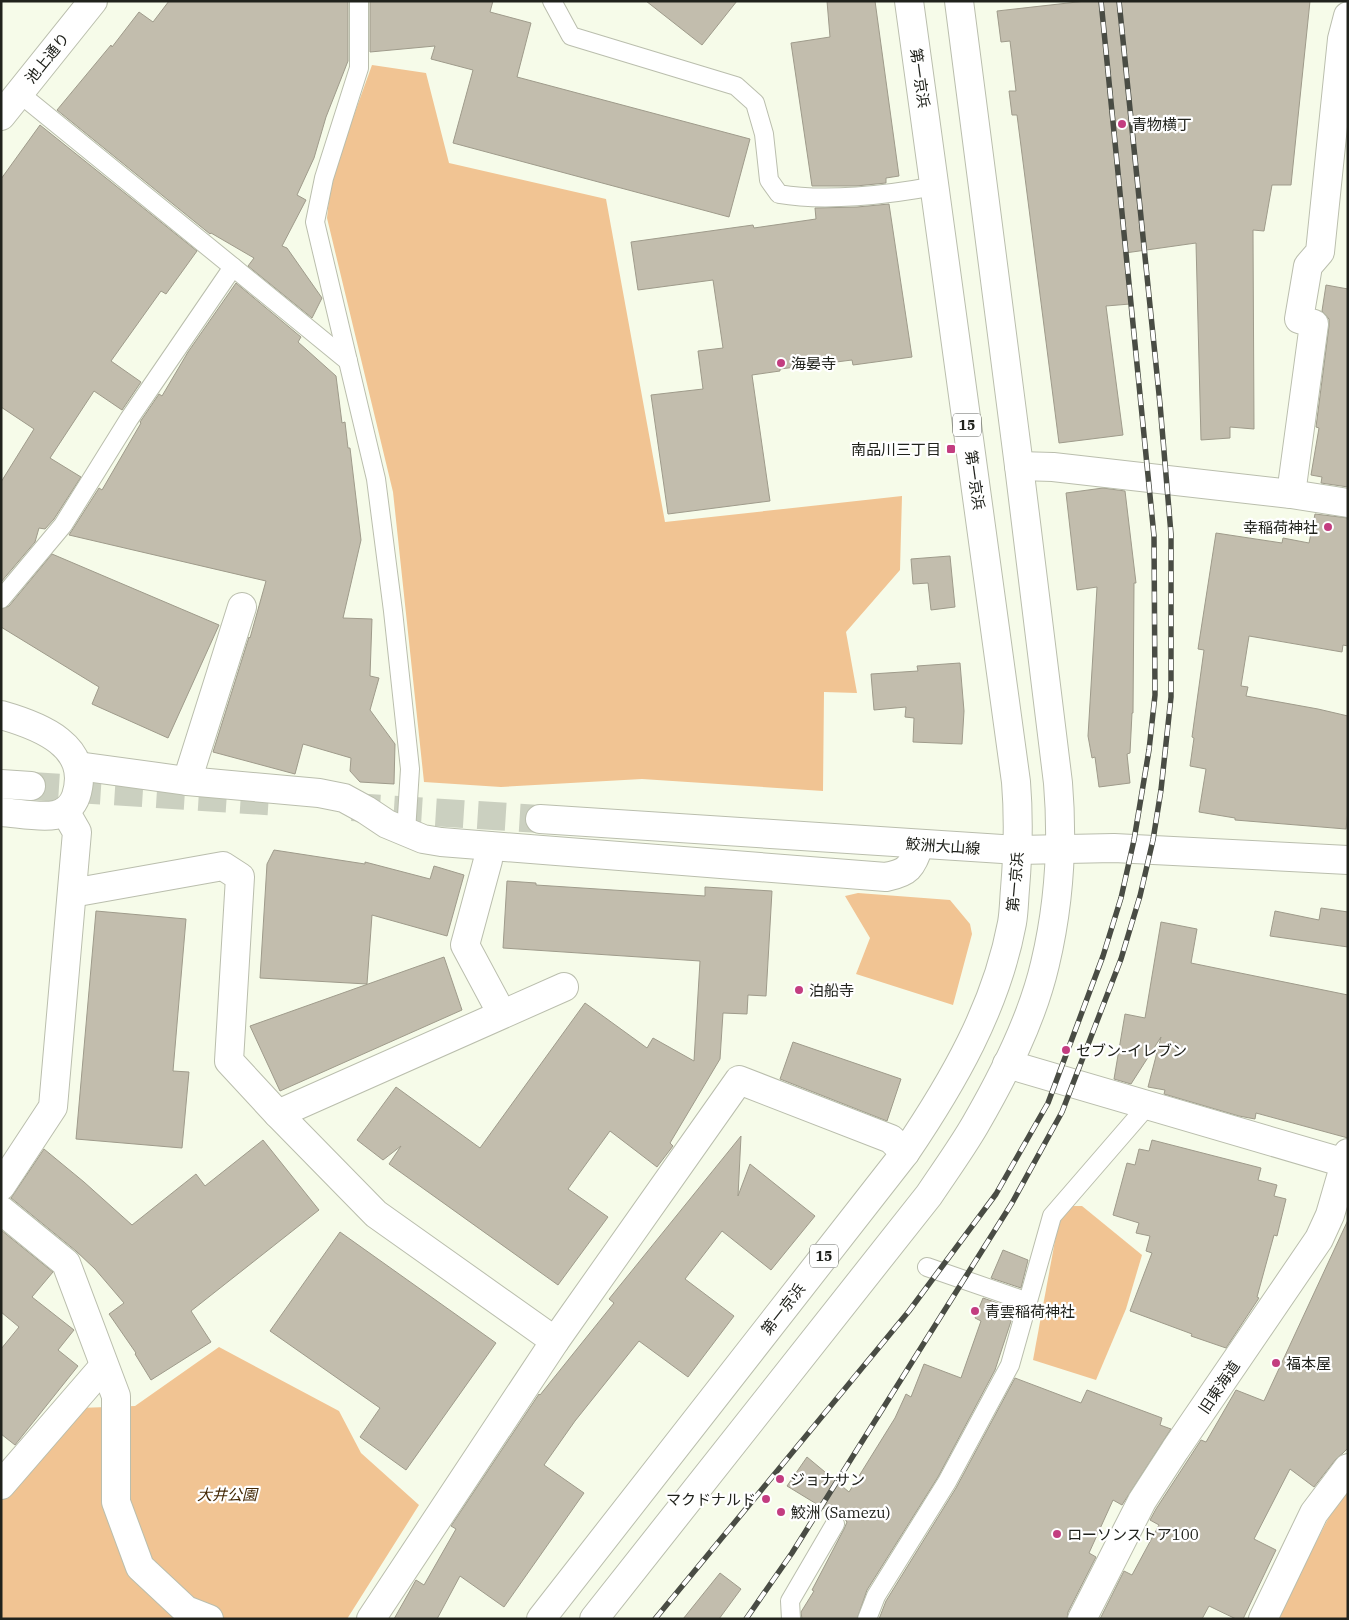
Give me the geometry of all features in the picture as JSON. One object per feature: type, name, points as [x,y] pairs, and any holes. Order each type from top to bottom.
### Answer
[{"type":"main road","name":"池上通り","points":[[1,116],[93,1]]},
{"type":"main road","name":"第一京浜","points":[[542,1619],[905,1152],[937,1105],[964,1058],[987,1005],[1003,961],[1012,922],[1018,850],[1019,813],[1016,782],[909,1]]},
{"type":"main road","points":[[594,1619],[929,1195],[975,1125],[1007,1064],[1029,1016],[1045,966],[1053,928],[1060,850],[1058,782],[958,1]]},
{"type":"main road","points":[[1291,494],[1314,324],[1299,319],[1308,266],[1320,252],[1342,39],[1348,16]]},
{"type":"main road","points":[[1019,466],[1053,467],[1348,502]]},
{"type":"main road","points":[[187,780],[242,607]]},
{"type":"main road","points":[[1,716],[15,719],[46,732],[61,742],[72,754],[78,766],[80,778],[74,801],[65,811],[54,815],[1,812]]},
{"type":"main road","points":[[78,766],[187,780],[319,793],[344,798],[387,824],[423,839],[441,842],[886,877],[901,874],[908,868],[913,863],[920,844]]},
{"type":"main road","points":[[1,784],[31,786]]},
{"type":"main road","points":[[1,1186],[53,1107],[77,832],[65,811]]},
{"type":"main road","name":"鮫洲大山線","points":[[540,819],[1018,850],[1114,848],[1348,860]]},
{"type":"main road","points":[[489,846],[488,860],[465,945],[502,1014]]},
{"type":"main road","points":[[72,893],[223,866],[240,877],[229,1061],[376,1214],[555,1340]]},
{"type":"main road","points":[[278,1114],[564,987]]},
{"type":"main road","points":[[1007,1064],[1148,1105],[1346,1158]]},
{"type":"main road","points":[[371,1619],[555,1340],[739,1080],[891,1139],[905,1152]]},
{"type":"main road","name":"旧東海道","points":[[1082,1619],[1142,1501],[1319,1239],[1330,1215],[1346,1158]]},
{"type":"main road","points":[[1,1210],[66,1263],[116,1396],[116,1502],[140,1567],[186,1610],[209,1619]]},
{"type":"main road","points":[[1,1485],[104,1366]]},
{"type":"main road","points":[[1263,1619],[1314,1514],[1348,1468]]},
{"type":"lane","points":[[359,1],[359,68],[324,178],[316,222],[376,479],[393,611],[410,769],[406,832]]},
{"type":"lane","points":[[552,1],[571,36],[736,86],[754,104],[764,134],[769,180],[779,194],[801,198],[840,197],[914,190],[935,186]]},
{"type":"lane","points":[[19,93],[348,361]]},
{"type":"lane","points":[[1,599],[63,525],[129,419],[233,267]]},
{"type":"lane","points":[[867,1619],[876,1596],[947,1482],[1010,1366],[1052,1216],[1148,1105]]},
{"type":"lane","points":[[927,1267],[1028,1302]]},
{"type":"lane","points":[[791,1619],[790,1602],[835,1524]]},
{"type":"green space","points":[[372,65],[426,73],[449,163],[606,199],[665,522],[902,496],[900,570],[846,632],[857,693],[824,692],[823,791],[642,779],[501,787],[424,782],[393,492],[327,218],[331,179]]},
{"type":"green space","points":[[858,893],[950,900],[970,924],[972,934],[953,1005],[856,974],[870,938],[845,896]]},
{"type":"green space","points":[[1073,1206],[1082,1206],[1142,1255],[1126,1309],[1096,1380],[1033,1360],[1059,1219]]},
{"type":"green space","name":"大井公園","points":[[219,1347],[339,1411],[361,1453],[419,1505],[347,1619],[1,1619],[1,1499],[79,1408],[135,1406]]},
{"type":"green space","points":[[1348,1491],[1348,1619],[1277,1619],[1329,1517]]},
{"type":"building","points":[[169,1],[348,1],[348,61],[326,117],[314,158],[297,195],[306,200],[282,246],[287,248],[322,298],[312,318],[248,266],[254,258],[210,234],[57,110],[111,45],[112,47],[139,12],[153,22]]},
{"type":"building","points":[[370,1],[493,1],[490,12],[531,23],[517,77],[750,139],[729,217],[453,143],[473,70],[431,59],[435,46],[370,52]]},
{"type":"building","points":[[646,1],[737,1],[702,45]]},
{"type":"building","points":[[827,1],[875,1],[899,176],[886,178],[886,183],[856,186],[812,186],[791,43],[830,37]]},
{"type":"building","points":[[1086,1],[1310,1],[1291,185],[1272,185],[1264,231],[1253,230],[1254,429],[1230,427],[1230,438],[1201,440],[1196,243],[1125,253],[1130,304],[1106,306],[1123,435],[1059,443],[1017,115],[1012,115],[1009,91],[1016,91],[1010,41],[1001,42],[997,11]]},
{"type":"building","points":[[40,125],[197,251],[166,294],[161,291],[111,361],[141,382],[122,410],[94,391],[50,458],[81,477],[54,519],[45,529],[39,528],[35,542],[1,582],[1,482],[34,429],[1,407],[1,179]]},
{"type":"building","points":[[889,204],[912,357],[853,365],[852,360],[780,369],[780,371],[752,375],[770,501],[668,514],[651,395],[703,389],[698,351],[723,348],[713,280],[638,290],[631,242],[753,225],[754,228],[816,219],[815,208]]},
{"type":"building","points":[[236,283],[301,337],[298,342],[336,376],[342,423],[345,422],[348,448],[350,448],[361,540],[343,618],[372,619],[370,676],[379,678],[370,710],[395,744],[394,784],[360,782],[350,771],[351,758],[303,744],[295,774],[213,752],[250,638],[266,581],[69,535],[99,488],[102,490],[140,422],[159,394],[162,396],[188,352]]},
{"type":"building","points":[[1326,285],[1348,289],[1348,487],[1321,483],[1322,477],[1311,475],[1319,428],[1316,427],[1329,326],[1329,319],[1322,311]]},
{"type":"building","points":[[1103,488],[1125,491],[1136,583],[1134,583],[1133,713],[1130,753],[1127,754],[1130,783],[1099,787],[1095,757],[1092,758],[1088,736],[1097,587],[1077,590],[1066,493]]},
{"type":"building","points":[[1315,514],[1348,518],[1348,646],[1343,645],[1342,652],[1249,636],[1241,686],[1248,687],[1246,696],[1348,716],[1348,811],[1346,829],[1235,820],[1235,818],[1199,812],[1206,769],[1190,766],[1204,650],[1198,649],[1216,533],[1282,543],[1283,538],[1309,543]]},
{"type":"building","points":[[52,554],[219,625],[168,738],[92,704],[99,687],[1,627],[1,609],[9,606]]},
{"type":"building","points":[[950,556],[955,607],[931,610],[928,583],[913,584],[911,559]]},
{"type":"building","points":[[960,663],[964,711],[962,744],[913,742],[914,718],[905,717],[906,707],[874,710],[871,674],[918,671],[917,666]]},
{"type":"building","points":[[274,850],[365,864],[365,862],[430,879],[434,866],[464,875],[447,936],[372,915],[367,984],[260,978],[267,864]]},
{"type":"building","points":[[507,881],[536,883],[536,885],[705,896],[705,887],[772,891],[766,996],[748,995],[747,1014],[723,1013],[720,1059],[670,1143],[673,1146],[657,1167],[610,1131],[568,1189],[608,1217],[558,1285],[389,1164],[401,1146],[383,1160],[357,1140],[396,1087],[480,1148],[585,1003],[647,1048],[653,1038],[694,1061],[700,961],[503,948]]},
{"type":"building","points":[[1321,908],[1348,912],[1348,947],[1270,936],[1275,911],[1319,920]]},
{"type":"building","points":[[96,911],[186,919],[173,1071],[189,1072],[182,1148],[76,1139]]},
{"type":"building","points":[[1161,922],[1197,929],[1191,963],[1348,995],[1348,1138],[1256,1113],[1255,1119],[1239,1116],[1164,1094],[1165,1090],[1148,1087],[1161,1037],[1131,1084],[1114,1079],[1125,1014],[1145,1018]]},
{"type":"building","points":[[444,957],[462,1010],[280,1091],[250,1026]]},
{"type":"building","points":[[793,1042],[901,1079],[887,1121],[780,1079]]},
{"type":"building","points":[[741,1136],[738,1196],[750,1164],[815,1216],[771,1270],[722,1231],[685,1279],[734,1316],[688,1377],[639,1341],[575,1421],[544,1465],[584,1493],[504,1607],[460,1576],[437,1619],[394,1619],[416,1580],[424,1585],[456,1529],[451,1526],[539,1394],[614,1303],[609,1299]]},
{"type":"building","points":[[263,1140],[319,1210],[191,1311],[211,1342],[151,1380],[136,1353],[109,1314],[124,1303],[95,1269],[76,1251],[11,1198],[44,1149],[132,1225],[196,1174],[205,1186]]},
{"type":"building","points":[[1152,1140],[1261,1168],[1258,1180],[1277,1185],[1274,1196],[1286,1199],[1277,1236],[1274,1235],[1257,1297],[1259,1298],[1226,1348],[1130,1311],[1152,1253],[1146,1251],[1150,1236],[1136,1233],[1139,1223],[1113,1215],[1127,1163],[1135,1165],[1139,1149],[1149,1151]]},
{"type":"building","points":[[1348,1220],[1348,1448],[1336,1459],[1314,1487],[1290,1469],[1254,1539],[1276,1550],[1243,1619],[1236,1619],[1209,1606],[1202,1619],[1100,1619],[1124,1571],[1132,1575],[1159,1525],[1150,1520],[1156,1509],[1201,1440],[1206,1442],[1236,1390],[1264,1401]]},
{"type":"building","points":[[1,1230],[53,1272],[32,1297],[74,1330],[58,1350],[78,1366],[15,1445],[1,1434],[1,1349],[19,1327],[1,1312]]},
{"type":"building","points":[[340,1232],[496,1343],[406,1470],[360,1437],[380,1408],[270,1331]]},
{"type":"building","points":[[1003,1250],[1028,1260],[1021,1288],[991,1278]]},
{"type":"building","points":[[983,1298],[1015,1309],[995,1370],[938,1477],[867,1590],[857,1619],[802,1619],[801,1612],[814,1591],[812,1590],[847,1522],[841,1515],[833,1514],[787,1486],[807,1457],[849,1492],[895,1418],[906,1394],[911,1397],[924,1364],[961,1378],[981,1321],[975,1318]]},
{"type":"building","points":[[1015,1378],[1081,1403],[1087,1390],[1162,1418],[1160,1425],[1171,1429],[1122,1505],[1113,1500],[1089,1553],[1096,1557],[1068,1612],[1067,1619],[879,1619],[886,1601],[956,1488]]},
{"type":"building","points":[[720,1573],[741,1589],[719,1619],[683,1619]]},
{"type":"tunnel","points":[[31,786],[281,802]]},
{"type":"tunnel","points":[[352,807],[540,819]]},
{"type":"railway","points":[[655,1619],[909,1311],[996,1194],[1048,1103],[1103,956],[1121,898],[1134,840],[1149,750],[1155,695],[1154,536],[1101,1]]},
{"type":"railway","points":[[746,1619],[792,1553],[1012,1203],[1062,1112],[1121,959],[1140,896],[1153,840],[1161,790],[1171,697],[1171,534],[1160,404],[1119,1]]},
{"type":"place","name":"青物横丁","points":[[1122,124]]},
{"type":"place","name":"海晏寺","points":[[781,363]]},
{"type":"place","name":"南品川三丁目","points":[[951,449]]},
{"type":"place","name":"幸稲荷神社","points":[[1328,527]]},
{"type":"place","name":"泊船寺","points":[[799,990]]},
{"type":"place","name":"セブン-イレブン","points":[[1066,1050]]},
{"type":"place","name":"青雲稲荷神社","points":[[975,1311]]},
{"type":"place","name":"福本屋","points":[[1276,1363]]},
{"type":"place","name":"ジョナサン","points":[[780,1479]]},
{"type":"place","name":"マクドナルド","points":[[766,1499]]},
{"type":"place","name":"鮫洲 (Samezu)","points":[[781,1512]]},
{"type":"place","name":"ローソンストア100","points":[[1057,1534]]}]
